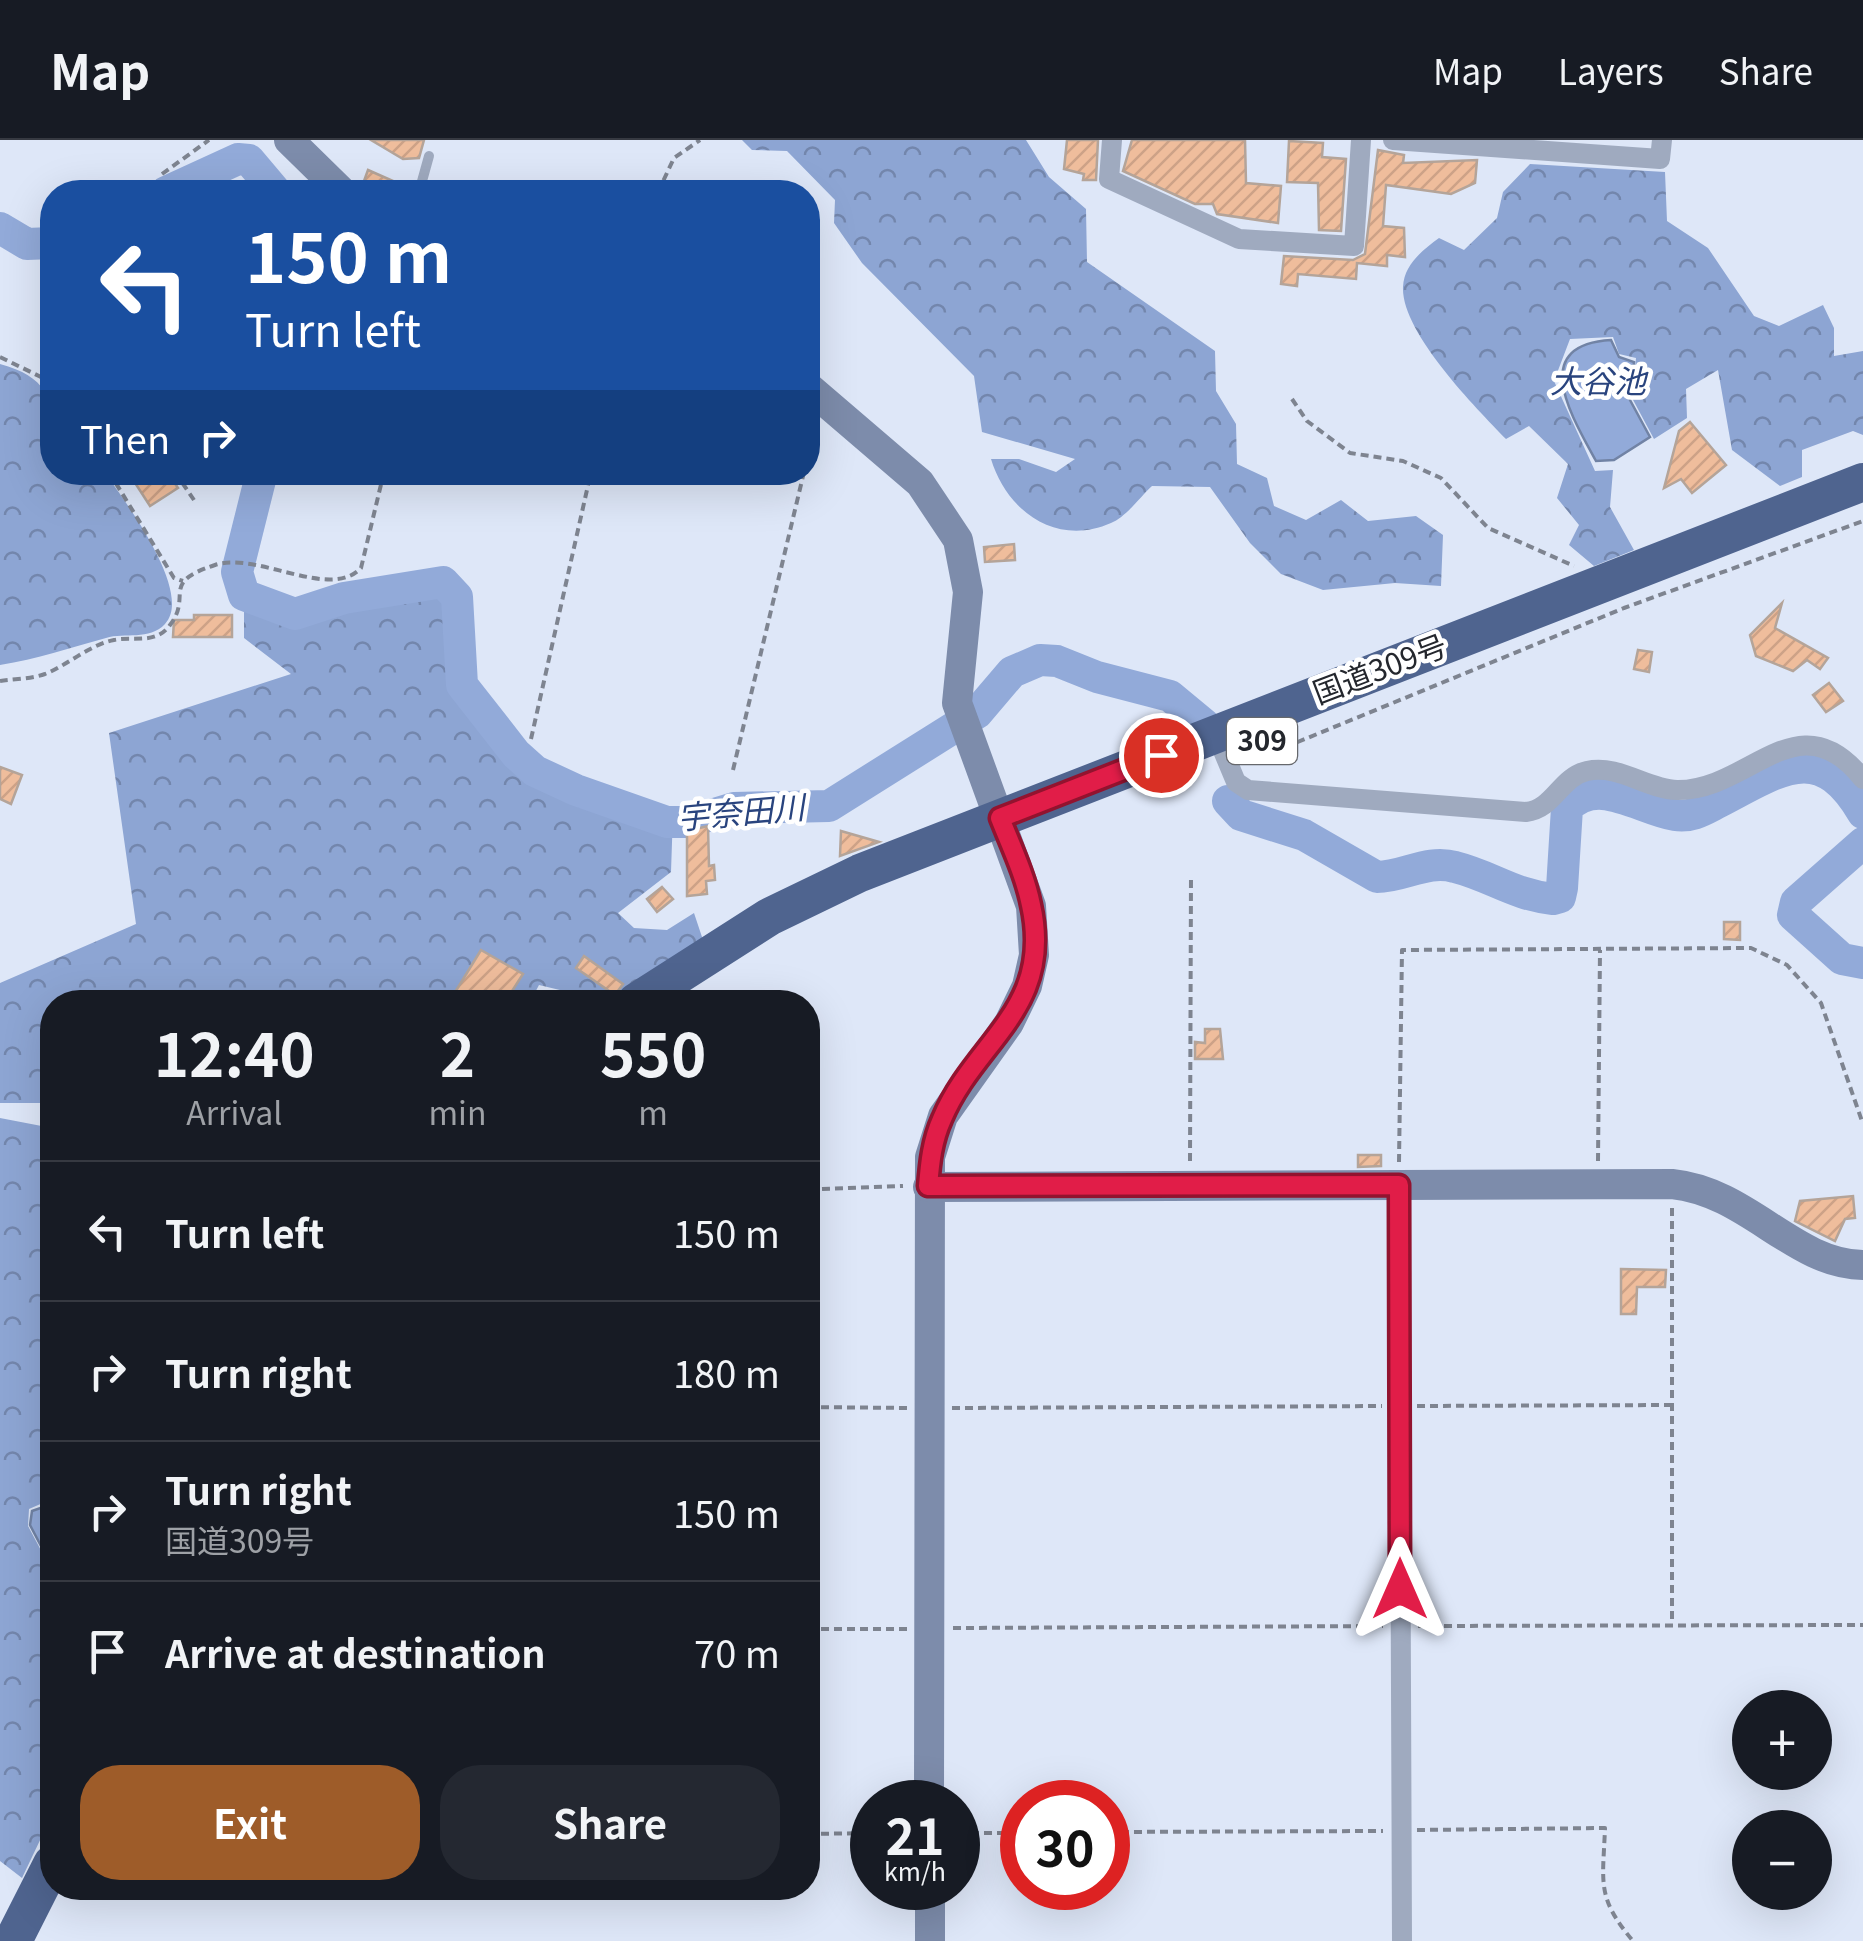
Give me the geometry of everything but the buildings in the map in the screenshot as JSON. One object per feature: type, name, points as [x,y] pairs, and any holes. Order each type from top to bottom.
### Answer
[{"type":"highway","name":"国道309号","points":[[1224,753],[1590,588],[1863,482]]},
{"type":"highway","name":"国道309号","points":[[655,990],[769,918],[860,874],[1224,753],[1863,505]]},
{"type":"highway","name":"国道309号","points":[[692,990],[738,960],[1004,829]]},
{"type":"highway","points":[[12,1941],[40,1887]]},
{"type":"highway","points":[[38,1941],[59,1900]]},
{"type":"street","points":[[289,140],[330,180]]},
{"type":"street","points":[[1112,140],[1109,179],[1239,239],[1354,246],[1362,140]]},
{"type":"street","points":[[1393,140],[1660,159],[1662,140]]},
{"type":"street","points":[[820,397],[920,483],[958,540],[968,592],[957,703],[1032,906],[1032,970],[1009,1023],[942,1116],[930,1157],[929,1780]]},
{"type":"street","points":[[1224,753],[1248,790],[1526,812],[1542,809],[1570,778],[1587,771],[1606,770],[1683,790],[1802,744],[1840,753],[1863,779]]},
{"type":"street","points":[[928,1186],[1672,1184],[1725,1197],[1826,1260],[1863,1266]]},
{"type":"street","points":[[1399,1185],[1402,1941]]},
{"type":"street","points":[[930,1910],[930,1941]]},
{"type":"lane","points":[[422,180],[429,156]]},
{"type":"path","points":[[162,174],[210,140]]},
{"type":"path","points":[[664,180],[674,158],[700,140]]},
{"type":"path","points":[[0,356],[40,377]]},
{"type":"path","points":[[1292,399],[1307,422],[1350,453],[1403,461],[1422,473],[1441,478],[1488,528],[1564,558],[1590,588]]},
{"type":"path","points":[[117,485],[174,578],[182,581],[229,562],[329,580],[354,575],[361,568],[381,485]]},
{"type":"path","points":[[184,485],[194,500]]},
{"type":"path","points":[[531,739],[588,485]]},
{"type":"path","points":[[734,770],[801,485]]},
{"type":"path","points":[[1224,753],[1863,520]]},
{"type":"path","points":[[0,681],[42,675],[113,640],[146,640],[169,628],[182,581]]},
{"type":"path","points":[[1190,1186],[1191,876]]},
{"type":"path","points":[[1399,1185],[1402,950],[1751,948],[1787,964],[1821,1003],[1863,1124]]},
{"type":"path","points":[[1598,1184],[1600,950]]},
{"type":"path","points":[[1672,1184],[1672,1626]]},
{"type":"path","points":[[822,1189],[928,1186]]},
{"type":"path","points":[[820,1407],[1672,1406]]},
{"type":"path","points":[[820,1629],[1863,1625]]},
{"type":"path","points":[[1130,1832],[1605,1828],[1605,1899],[1609,1912],[1633,1941]]},
{"type":"path","points":[[820,1834],[850,1833]]},
{"type":"green space","points":[[742,140],[1026,140],[1049,177],[1086,209],[1087,262],[1215,351],[1216,391],[1236,424],[1237,464],[1267,478],[1274,506],[1306,520],[1341,500],[1368,521],[1416,516],[1443,535],[1441,586],[1395,583],[1323,590],[1281,574],[1250,543],[1210,487],[1152,486],[1117,520],[1091,529],[1072,531],[1037,520],[1009,495],[991,459],[1019,459],[1056,472],[1075,459],[982,432],[974,376],[862,263],[834,223],[835,200],[820,180],[815,180],[787,151],[752,150]]},
{"type":"green space","points":[[1530,164],[1665,172],[1667,221],[1708,248],[1754,316],[1779,326],[1823,305],[1834,328],[1834,356],[1863,351],[1863,435],[1853,431],[1802,450],[1802,477],[1780,486],[1732,450],[1718,370],[1686,389],[1687,418],[1654,439],[1632,398],[1636,358],[1619,354],[1613,337],[1570,339],[1554,381],[1595,471],[1613,470],[1610,507],[1634,550],[1594,566],[1569,545],[1579,525],[1557,498],[1568,464],[1529,426],[1506,439],[1477,408],[1427,347],[1406,305],[1403,287],[1415,258],[1439,238],[1464,250],[1497,218],[1503,192]]},
{"type":"green space","points":[[0,364],[21,371],[40,386],[40,485],[113,485],[164,570],[172,610],[165,624],[152,633],[113,636],[0,665]]},
{"type":"green space","points":[[437,581],[461,597],[465,675],[511,744],[542,774],[624,804],[673,813],[671,872],[618,913],[634,928],[667,930],[694,913],[703,940],[628,990],[560,990],[539,985],[536,990],[40,990],[40,1103],[0,1103],[0,983],[136,924],[109,733],[291,674],[244,638],[244,602],[258,602],[286,619],[326,618]]},
{"type":"green space","points":[[0,1118],[40,1126],[40,1504],[29,1509],[28,1526],[40,1548],[40,1840],[22,1878],[0,1861]]},
{"type":"water","name":"大谷池","points":[[1611,340],[1619,357],[1634,362],[1630,400],[1650,437],[1614,460],[1596,461],[1568,404],[1563,368],[1570,355],[1586,345]]},
{"type":"water","points":[[40,1508],[40,1544],[30,1525],[32,1511]]},
{"type":"waterway","name":"宇奈田川","points":[[192,180],[238,159],[249,160],[266,180]]},
{"type":"waterway","name":"宇奈田川","points":[[0,228],[27,244],[40,243]]},
{"type":"waterway","name":"宇奈田川","points":[[259,485],[237,572],[244,595],[295,614],[344,598],[443,582],[457,597],[462,685],[516,754],[535,771],[576,790],[667,822],[688,822],[734,808],[829,806],[977,713],[1012,672],[1040,660],[1057,661],[1097,677],[1170,696],[1205,725]]},
{"type":"waterway","name":"宇奈田川","points":[[1228,801],[1241,815],[1304,835],[1377,877],[1445,865],[1526,894],[1553,899],[1560,897],[1562,888],[1567,808],[1591,794],[1619,797],[1661,812],[1687,815],[1780,772],[1814,769],[1831,776],[1847,790],[1863,813]]},
{"type":"waterway","name":"宇奈田川","points":[[1863,843],[1796,902],[1793,915],[1842,959],[1863,963]]},
{"type":"route","points":[[1161,755],[1000,818],[1032,906],[1032,970],[1009,1023],[942,1116],[930,1157],[928,1186],[1399,1185],[1400,1589]]}]
